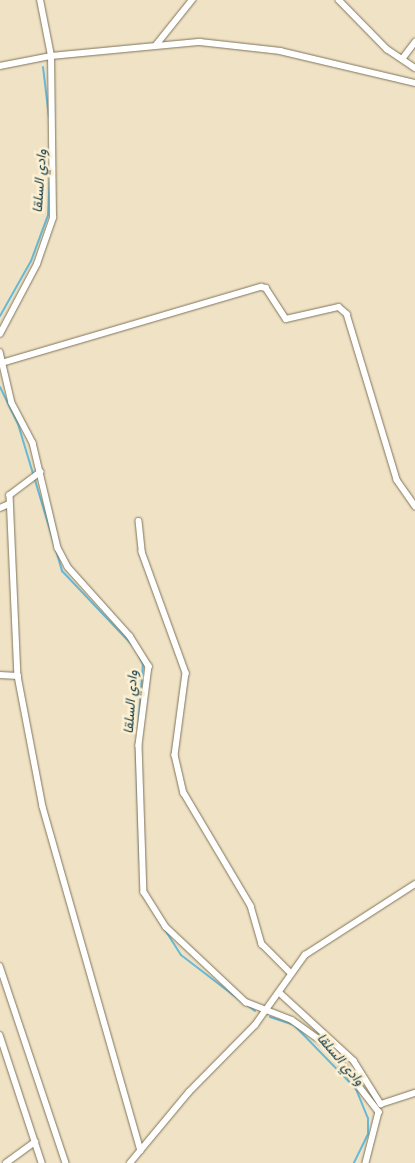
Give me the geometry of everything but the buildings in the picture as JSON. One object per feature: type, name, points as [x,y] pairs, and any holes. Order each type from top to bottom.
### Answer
[{"type":"street","points":[[0,334],[37,264],[52,218],[51,56],[40,0]]},
{"type":"street","points":[[156,45],[192,0]]},
{"type":"street","points":[[339,0],[387,49],[403,58],[415,68]]},
{"type":"street","points":[[0,66],[51,56],[200,42],[280,51],[415,83]]},
{"type":"street","points":[[403,58],[415,42]]},
{"type":"street","points":[[2,363],[260,287],[266,288],[286,319],[339,307],[347,314],[397,480],[415,506]]},
{"type":"street","points":[[0,352],[2,378],[42,472],[58,548],[68,567],[130,636],[149,666],[139,746],[144,892],[166,927],[200,962],[246,1002],[292,1020],[327,1045],[379,1112],[366,1163]]},
{"type":"street","points":[[42,472],[18,486],[9,504],[18,676],[44,807],[141,1150]]},
{"type":"street","points":[[0,508],[9,504]]},
{"type":"street","points":[[138,521],[142,552],[186,673],[175,755],[184,793],[251,906],[262,944],[291,973]]},
{"type":"street","points":[[0,675],[18,676]]},
{"type":"street","points":[[130,1163],[265,1011],[291,973],[333,933],[415,884]]},
{"type":"street","points":[[0,966],[66,1163]]},
{"type":"street","points":[[279,992],[354,1061],[381,1104],[415,1093]]},
{"type":"street","points":[[0,1035],[42,1163]]},
{"type":"street","points":[[6,1163],[35,1142]]},
{"type":"waterway","name":"وادي السلقا","points":[[43,67],[49,117]]},
{"type":"waterway","name":"وادي السلقا","points":[[0,316],[31,261],[48,215],[50,174]]},
{"type":"waterway","name":"وادي السلقا","points":[[0,387],[18,424],[54,543]]},
{"type":"waterway","name":"وادي السلقا","points":[[56,550],[62,571],[135,648]]},
{"type":"waterway","name":"وادي السلقا","points":[[138,654],[143,664],[138,730]]},
{"type":"waterway","name":"وادي السلقا","points":[[136,745],[140,863]]},
{"type":"waterway","name":"وادي السلقا","points":[[143,895],[181,955],[241,1001]]},
{"type":"waterway","name":"وادي السلقا","points":[[247,1005],[255,1011]]},
{"type":"waterway","name":"وادي السلقا","points":[[270,1017],[294,1025],[356,1089],[368,1118],[368,1134],[354,1163]]}]
